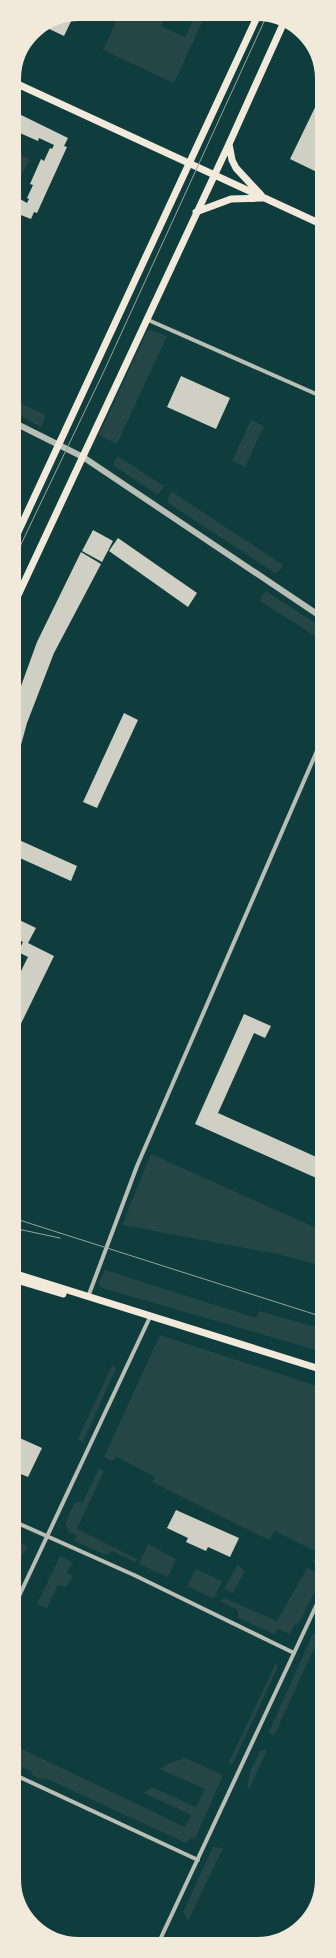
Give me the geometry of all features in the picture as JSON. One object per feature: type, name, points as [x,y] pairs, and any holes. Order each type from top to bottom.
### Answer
[{"type":"main road","points":[[20,528],[256,20]]},
{"type":"main road","points":[[20,591],[196,212],[222,160],[282,26]]},
{"type":"main road","points":[[20,85],[316,222]]},
{"type":"main road","points":[[229,144],[232,160],[236,168],[264,198]]},
{"type":"main road","points":[[196,212],[231,199],[264,198]]},
{"type":"main road","points":[[20,1275],[316,1368]]},
{"type":"main road","points":[[20,1281],[128,1313],[135,1312]]},
{"type":"street","points":[[146,319],[316,395]]},
{"type":"street","points":[[20,426],[83,458],[316,613]]},
{"type":"street","points":[[88,1297],[137,1166],[316,753]]},
{"type":"street","points":[[20,1594],[150,1316]]},
{"type":"street","points":[[20,1525],[134,1575],[294,1653]]},
{"type":"street","points":[[161,1938],[316,1607]]},
{"type":"street","points":[[20,1777],[198,1860]]},
{"type":"shaded area","points":[[117,20],[164,20],[161,26],[185,37],[193,20],[203,20],[174,83],[103,50]]},
{"type":"shaded area","points":[[20,154],[30,159],[20,178]]},
{"type":"shaded area","points":[[148,329],[167,336],[117,444],[99,435]]},
{"type":"shaded area","points":[[20,403],[46,415],[41,427],[20,414]]},
{"type":"shaded area","points":[[251,420],[264,426],[245,467],[232,461]]},
{"type":"shaded area","points":[[117,456],[164,486],[158,495],[113,465]]},
{"type":"shaded area","points":[[171,491],[283,565],[280,570],[275,573],[167,502]]},
{"type":"shaded area","points":[[266,591],[316,623],[316,637],[260,601]]},
{"type":"shaded area","points":[[151,1154],[316,1228],[316,1264],[277,1254],[122,1225]]},
{"type":"shaded area","points":[[105,1270],[256,1318],[259,1311],[316,1327],[316,1350],[102,1288],[98,1284]]},
{"type":"shaded area","points":[[160,1335],[316,1386],[316,1552],[275,1531],[269,1540],[152,1482],[155,1477],[117,1457],[112,1461],[104,1457]]},
{"type":"shaded area","points":[[112,1365],[116,1368],[83,1442],[78,1439]]},
{"type":"shaded area","points":[[99,1468],[104,1471],[77,1529],[137,1559],[135,1562],[112,1551],[106,1555],[74,1541],[77,1535],[69,1532],[65,1523],[75,1502],[83,1502]]},
{"type":"shaded area","points":[[20,1542],[27,1546],[20,1560]]},
{"type":"shaded area","points":[[148,1544],[176,1559],[168,1577],[139,1564]]},
{"type":"shaded area","points":[[316,1554],[316,1563],[313,1562]]},
{"type":"shaded area","points":[[60,1556],[73,1562],[67,1573],[73,1576],[66,1587],[58,1585],[47,1608],[37,1604]]},
{"type":"shaded area","points":[[238,1564],[244,1572],[233,1593],[224,1589]]},
{"type":"shaded area","points":[[307,1568],[316,1572],[316,1589],[298,1625],[295,1624],[290,1634],[278,1629],[275,1634],[238,1618],[238,1610],[220,1601],[224,1598],[277,1621]]},
{"type":"shaded area","points":[[196,1569],[222,1581],[214,1599],[187,1586]]},
{"type":"shaded area","points":[[313,1633],[316,1635],[316,1644],[274,1736],[269,1732]]},
{"type":"shaded area","points":[[276,1663],[278,1667],[233,1763],[228,1764]]},
{"type":"shaded area","points":[[20,1747],[185,1827],[191,1815],[144,1793],[152,1787],[196,1807],[205,1789],[160,1769],[167,1764],[185,1758],[221,1774],[222,1777],[195,1839],[191,1838],[186,1843],[45,1778],[42,1780],[32,1775],[32,1772],[20,1766]]},
{"type":"shaded area","points":[[267,1750],[249,1789],[247,1787],[251,1769],[260,1751]]},
{"type":"shaded area","points":[[213,1847],[223,1848],[188,1921],[183,1912]]},
{"type":"building","points":[[71,21],[64,36],[49,29]]},
{"type":"building","points":[[316,105],[316,172],[290,159]]},
{"type":"building","points":[[20,114],[68,138],[64,146],[67,147],[37,213],[34,212],[31,219],[20,215],[20,199],[27,203],[29,199],[27,198],[33,185],[30,184],[41,159],[44,161],[50,148],[52,149],[54,145],[39,138],[38,141],[20,133]]},
{"type":"building","points":[[181,376],[230,398],[216,429],[167,407]]},
{"type":"building","points":[[93,530],[113,541],[102,562],[82,551]]},
{"type":"building","points":[[118,538],[197,593],[188,607],[109,551]]},
{"type":"building","points":[[81,552],[101,564],[54,653],[27,723],[20,748],[20,689],[37,642]]},
{"type":"building","points":[[124,713],[138,720],[97,808],[83,802]]},
{"type":"building","points":[[20,840],[77,866],[71,881],[20,858]]},
{"type":"building","points":[[20,920],[36,928],[28,943],[54,956],[20,1026],[20,973],[28,957],[20,953],[20,948],[23,942],[20,940]]},
{"type":"building","points":[[244,1014],[271,1026],[265,1038],[254,1033],[218,1113],[316,1157],[316,1178],[195,1124]]},
{"type":"building","points":[[20,1438],[42,1448],[28,1477],[20,1474]]},
{"type":"building","points":[[176,1510],[239,1538],[230,1557],[208,1547],[206,1551],[186,1542],[188,1538],[167,1528]]},
{"type":"tram line","points":[[20,546],[104,371],[264,21]]},
{"type":"tram line","points":[[20,1220],[316,1315]]},
{"type":"tram line","points":[[20,1229],[60,1238]]}]
